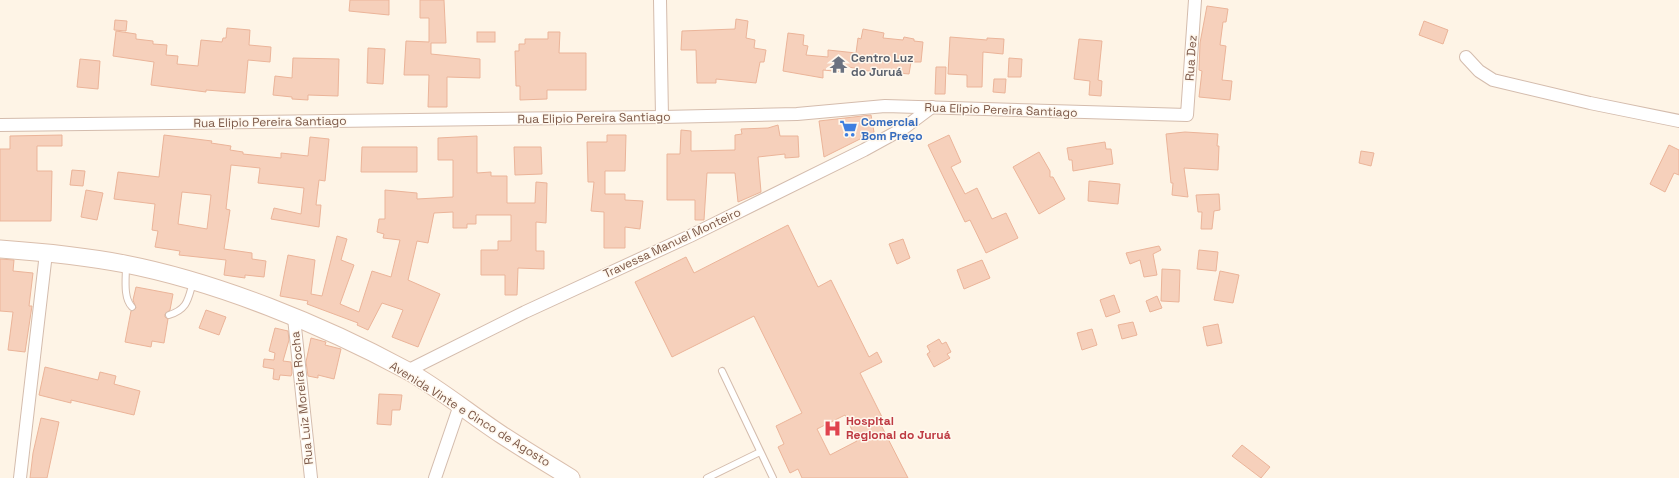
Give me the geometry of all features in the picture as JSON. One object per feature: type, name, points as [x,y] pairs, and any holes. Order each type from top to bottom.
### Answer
[{"type":"main road","name":"Avenida Vinte e Cinco de Agosto","points":[[0,249],[46,253],[126,264],[217,288],[334,334],[407,370],[502,435],[571,478]]},
{"type":"street","points":[[660,0],[662,117]]},
{"type":"street","name":"Rua Dez","points":[[1187,115],[1196,0]]},
{"type":"street","points":[[1466,57],[1479,72],[1493,80],[1590,104],[1679,121]]},
{"type":"street","name":"Rua Elipio Pereira Santiago","points":[[0,126],[797,114],[885,106],[1022,112],[1187,115]]},
{"type":"street","name":"Travessa Manuel Monteiro","points":[[407,370],[525,312],[690,236],[857,154],[887,138],[932,107]]},
{"type":"street","points":[[20,478],[46,253]]},
{"type":"street","name":"Rua Luiz Moreira Rocha","points":[[294,318],[311,478]]},
{"type":"street","points":[[435,478],[460,406]]},
{"type":"lane","points":[[126,264],[127,297],[128,303],[132,307]]},
{"type":"lane","points":[[169,315],[180,311],[186,304],[193,282]]},
{"type":"lane","points":[[722,371],[773,478]]},
{"type":"lane","points":[[707,478],[760,452]]},
{"type":"building","points":[[350,0],[389,0],[389,15],[349,11]]},
{"type":"building","points":[[420,0],[444,0],[446,43],[431,43],[431,54],[480,59],[480,78],[447,77],[447,107],[428,107],[429,75],[404,75],[406,41],[429,42],[429,18],[420,18]]},
{"type":"building","points":[[1207,6],[1228,9],[1226,22],[1223,22],[1220,45],[1226,46],[1222,80],[1232,81],[1230,100],[1199,97],[1202,71],[1199,70],[1200,43]]},
{"type":"building","points":[[736,19],[748,21],[746,38],[755,40],[754,48],[766,50],[764,62],[760,62],[756,83],[716,79],[716,83],[697,83],[696,50],[681,50],[682,31],[735,29]]},
{"type":"building","points":[[115,20],[127,21],[126,31],[114,30]]},
{"type":"building","points":[[1424,21],[1448,30],[1443,44],[1419,35]]},
{"type":"building","points":[[227,28],[250,30],[249,45],[271,47],[270,62],[248,60],[245,93],[206,90],[206,92],[151,85],[154,62],[113,56],[116,31],[136,34],[136,39],[153,41],[153,44],[167,45],[166,55],[178,56],[177,64],[198,66],[201,40],[222,42],[223,38],[226,38]]},
{"type":"building","points":[[863,29],[884,33],[883,38],[903,40],[904,37],[914,39],[914,41],[923,42],[921,62],[911,62],[909,74],[878,71],[878,73],[844,66],[844,72],[823,70],[823,78],[783,71],[788,33],[804,35],[803,45],[808,46],[806,55],[828,57],[828,50],[856,53],[858,38],[861,39]]},
{"type":"building","points":[[477,32],[495,32],[495,42],[477,42]]},
{"type":"building","points":[[548,32],[560,32],[559,53],[586,53],[586,90],[547,90],[547,99],[520,100],[520,86],[516,86],[515,51],[519,51],[519,44],[525,44],[525,39],[548,39]]},
{"type":"building","points":[[950,37],[987,40],[987,38],[1004,39],[1003,54],[983,52],[982,87],[967,87],[967,75],[948,74]]},
{"type":"building","points":[[1079,39],[1102,41],[1098,80],[1102,81],[1101,96],[1089,95],[1090,81],[1074,79]]},
{"type":"building","points":[[368,48],[385,49],[383,84],[367,83]]},
{"type":"building","points":[[293,58],[339,59],[338,96],[308,95],[308,100],[292,99],[292,97],[273,95],[275,76],[292,78]]},
{"type":"building","points":[[1009,58],[1022,59],[1021,77],[1008,77]]},
{"type":"building","points":[[80,59],[100,61],[98,89],[77,87]]},
{"type":"building","points":[[936,67],[946,67],[945,94],[935,94]]},
{"type":"building","points":[[994,79],[1006,79],[1005,93],[993,92]]},
{"type":"building","points":[[871,115],[874,132],[824,157],[819,121]]},
{"type":"building","points":[[778,125],[780,136],[798,136],[799,157],[785,158],[785,154],[758,157],[761,192],[738,202],[735,173],[707,173],[704,220],[695,220],[695,200],[667,200],[667,154],[680,154],[681,130],[691,131],[691,151],[735,150],[735,135],[742,134],[741,129],[768,128]]},
{"type":"building","points":[[1185,132],[1218,134],[1217,146],[1219,146],[1218,170],[1184,168],[1188,197],[1172,195],[1173,183],[1171,183],[1166,134]]},
{"type":"building","points":[[62,135],[62,146],[37,146],[37,171],[52,171],[51,221],[0,221],[0,149],[10,149],[10,136]]},
{"type":"building","points":[[164,135],[212,141],[211,143],[231,146],[230,150],[243,152],[243,154],[281,158],[281,153],[308,156],[310,137],[329,139],[325,181],[319,180],[316,205],[321,205],[319,227],[271,219],[274,208],[301,214],[304,188],[258,183],[260,168],[231,165],[226,209],[230,210],[224,249],[252,253],[252,259],[266,261],[264,277],[245,275],[245,278],[224,275],[226,260],[179,255],[180,251],[155,247],[158,231],[152,230],[155,204],[114,199],[118,172],[159,177]],"holes":[[[182,192],[211,195],[207,229],[178,224]]]},
{"type":"building","points":[[607,135],[626,135],[625,171],[605,171],[605,194],[625,194],[625,200],[643,201],[640,229],[625,227],[625,248],[604,248],[604,212],[591,211],[594,182],[588,182],[587,142],[607,142]]},
{"type":"building","points":[[949,135],[961,162],[951,167],[965,194],[977,188],[992,219],[1006,213],[1018,238],[986,253],[970,220],[965,222],[928,145]]},
{"type":"building","points":[[477,136],[477,173],[491,172],[491,176],[507,176],[507,203],[535,203],[536,182],[547,183],[546,223],[536,222],[536,251],[544,251],[544,269],[518,268],[517,295],[505,295],[505,275],[481,275],[481,250],[498,250],[498,241],[511,241],[511,215],[476,215],[476,224],[467,224],[467,228],[453,228],[453,212],[434,213],[428,243],[417,241],[408,280],[440,294],[418,347],[392,337],[403,310],[382,303],[368,330],[357,325],[358,323],[307,304],[308,301],[280,296],[288,255],[315,260],[311,294],[322,296],[337,236],[347,239],[341,260],[354,265],[340,304],[359,312],[372,271],[391,277],[400,240],[383,238],[384,234],[377,232],[379,219],[385,219],[385,190],[417,193],[417,199],[453,197],[453,160],[438,160],[438,138]]},
{"type":"building","points":[[1105,142],[1106,149],[1111,149],[1113,164],[1073,171],[1072,160],[1069,160],[1067,148]]},
{"type":"building","points":[[1669,145],[1679,150],[1679,175],[1674,173],[1665,192],[1650,184]]},
{"type":"building","points":[[362,147],[417,147],[417,172],[361,172]]},
{"type":"building","points":[[514,147],[541,147],[542,174],[515,175]]},
{"type":"building","points":[[1361,151],[1374,153],[1371,166],[1359,163]]},
{"type":"building","points":[[1039,152],[1050,171],[1050,177],[1053,177],[1065,199],[1039,214],[1013,167]]},
{"type":"building","points":[[72,170],[85,171],[83,186],[70,185]]},
{"type":"building","points":[[1089,181],[1120,184],[1118,204],[1088,201]]},
{"type":"building","points":[[86,190],[103,193],[97,220],[81,217]]},
{"type":"building","points":[[1219,194],[1220,210],[1214,211],[1212,229],[1201,229],[1202,212],[1198,212],[1196,195]]},
{"type":"building","points":[[788,225],[818,287],[831,280],[869,357],[877,352],[882,362],[860,373],[885,423],[881,425],[908,478],[802,478],[798,469],[790,473],[778,447],[784,444],[776,426],[802,413],[754,316],[672,357],[635,282],[686,257],[694,273]],"holes":[[[845,415],[857,441],[830,455],[817,429]]]},
{"type":"building","points":[[903,239],[910,258],[897,264],[889,244]]},
{"type":"building","points":[[1159,246],[1161,250],[1153,254],[1157,275],[1144,277],[1140,260],[1130,264],[1126,253]]},
{"type":"building","points":[[1199,250],[1218,252],[1216,271],[1197,269]]},
{"type":"building","points":[[0,259],[14,260],[13,271],[33,273],[29,306],[32,306],[25,352],[8,350],[13,312],[0,311]]},
{"type":"building","points":[[982,260],[990,278],[964,289],[957,270]]},
{"type":"building","points":[[1162,269],[1180,270],[1179,302],[1161,301]]},
{"type":"building","points":[[1220,271],[1239,275],[1233,303],[1214,300]]},
{"type":"building","points":[[136,287],[173,294],[170,310],[165,314],[165,317],[168,319],[164,343],[152,341],[151,347],[125,342],[131,311],[136,308],[133,300]]},
{"type":"building","points":[[1114,295],[1120,312],[1106,317],[1100,300]]},
{"type":"building","points":[[1157,296],[1162,308],[1150,312],[1146,301]]},
{"type":"building","points":[[206,310],[226,317],[219,335],[199,328]]},
{"type":"building","points":[[1133,322],[1137,335],[1122,339],[1118,325]]},
{"type":"building","points":[[1218,324],[1222,343],[1207,346],[1203,327]]},
{"type":"building","points":[[275,328],[288,331],[289,340],[283,361],[291,362],[292,373],[291,376],[280,375],[279,380],[273,379],[274,369],[263,367],[264,359],[274,360],[275,353],[269,351]]},
{"type":"building","points":[[1092,329],[1097,345],[1082,350],[1077,333]]},
{"type":"building","points":[[311,338],[326,342],[325,345],[341,349],[334,379],[318,375],[318,378],[308,376],[306,362]]},
{"type":"building","points":[[939,339],[942,344],[946,342],[951,352],[947,354],[950,358],[934,367],[927,354],[930,352],[927,346]]},
{"type":"building","points":[[45,367],[98,380],[100,372],[116,376],[114,384],[140,391],[134,415],[71,400],[71,403],[39,395]]},
{"type":"building","points":[[379,394],[402,395],[400,410],[392,410],[391,425],[377,424]]},
{"type":"building","points":[[41,418],[59,422],[47,478],[30,478],[33,453]]},
{"type":"building","points":[[1242,445],[1270,467],[1261,478],[1232,456]]},
{"type":"place","name":"Centro Luz do Juruá","points":[[838,65]]},
{"type":"place","name":"Comercial Bom Preço","points":[[848,129]]},
{"type":"place","name":"Hospital Regional do Juruá","points":[[833,428]]}]
